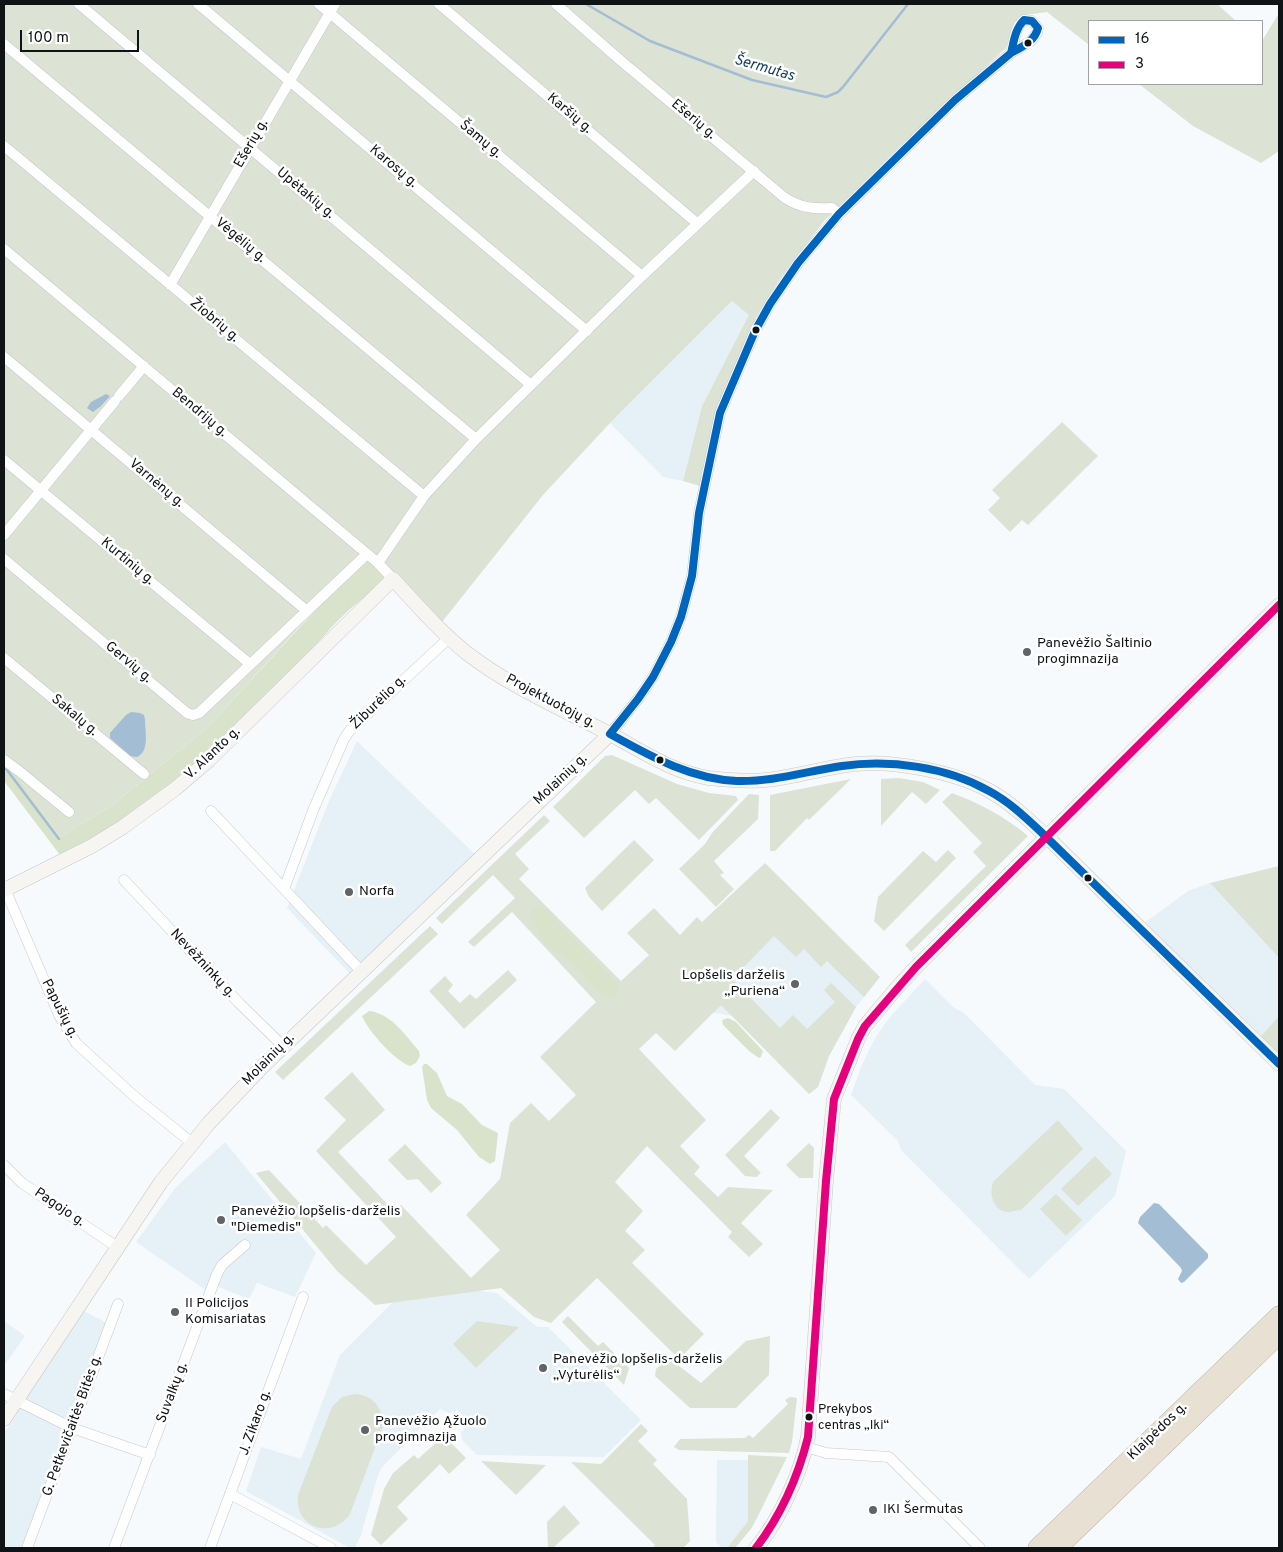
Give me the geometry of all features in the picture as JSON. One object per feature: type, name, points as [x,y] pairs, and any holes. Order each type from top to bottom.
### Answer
[{"type":"highway","name":"Klaipėdos g.","points":[[1037,1548],[1279,1315]]},
{"type":"highway","name":"Klaipėdos g.","points":[[1058,1548],[1279,1335]]},
{"type":"main road","name":"Projektuotojų g.","points":[[393,579],[449,638],[495,672],[552,705],[680,771],[737,781],[772,779],[856,764],[878,762],[953,777],[989,790],[1021,813],[1047,837],[1279,1064]]},
{"type":"main road","name":"V. Alanto g.","points":[[4,889],[92,846],[123,827],[175,789],[209,760],[393,579]]},
{"type":"main road","points":[[756,1548],[776,1520],[806,1447],[810,1426],[826,1182],[834,1099],[858,1039],[880,1007],[916,967],[1279,605]]},
{"type":"main road","name":"Molainių g.","points":[[4,1419],[10,1397],[161,1182],[231,1098],[361,971],[610,734]]},
{"type":"street","name":"Upėtakių g.","points":[[79,4],[531,385]]},
{"type":"street","name":"Karosų g.","points":[[198,4],[587,331]]},
{"type":"street","name":"Šamų g.","points":[[319,4],[332,8],[642,276]]},
{"type":"street","name":"Karšių g.","points":[[439,4],[698,224]]},
{"type":"street","name":"Ešerių g.","points":[[556,4],[785,198],[796,205],[808,209],[832,208],[839,214]]},
{"type":"street","name":"Ešerių g.","points":[[170,285],[332,8]]},
{"type":"street","name":"Vėgėlių g.","points":[[4,44],[476,439]]},
{"type":"street","name":"Molainių g.","points":[[610,734],[652,677],[671,642],[681,617],[692,576],[699,513],[715,431],[720,413],[760,320],[783,283],[839,214],[955,100],[1011,53]]},
{"type":"street","name":"Žiobrių g.","points":[[4,146],[424,496]]},
{"type":"street","points":[[378,563],[424,496],[476,439],[642,276],[754,171]]},
{"type":"street","name":"Bendrijų g.","points":[[4,250],[378,563],[393,579]]},
{"type":"street","name":"Varnėnų g.","points":[[4,357],[307,611]]},
{"type":"street","points":[[4,535],[144,366]]},
{"type":"street","name":"Kurtinių g.","points":[[4,460],[250,664]]},
{"type":"street","name":"Gervių g.","points":[[4,559],[187,713],[193,715],[199,713],[367,554]]},
{"type":"street","name":"Žiburėlio g.","points":[[284,889],[314,808],[344,739],[350,730],[449,638]]},
{"type":"street","name":"Sakalų g.","points":[[4,658],[144,774]]},
{"type":"street","points":[[4,760],[69,812]]},
{"type":"street","points":[[211,812],[361,971]]},
{"type":"street","name":"Nevėžninkų g.","points":[[124,880],[239,1003],[283,1046]]},
{"type":"street","name":"Papušių g.","points":[[4,889],[60,1016],[76,1043],[134,1096],[192,1143]]},
{"type":"street","name":"Pagojo g.","points":[[4,1165],[22,1183],[45,1200],[116,1247]]},
{"type":"street","name":"Suvalkų g.","points":[[114,1548],[217,1274],[222,1265],[245,1245]]},
{"type":"street","name":"J. Zikaro g.","points":[[210,1548],[303,1297]]},
{"type":"street","name":"G. Petkevičaitės Bitės g.","points":[[27,1548],[118,1304]]},
{"type":"street","points":[[10,1397],[72,1428],[150,1455]]},
{"type":"street","points":[[806,1447],[826,1454],[889,1458],[980,1548]]},
{"type":"street","points":[[230,1494],[331,1548]]},
{"type":"shaded area","points":[[4,4],[1217,4],[1235,20],[1088,20],[1088,44],[1047,12],[1025,15],[1014,24],[1006,48],[899,147],[825,220],[779,280],[756,317],[720,413],[703,487],[683,481],[702,406],[749,315],[732,301],[610,423],[543,495],[438,627],[366,554],[207,728],[111,806],[60,837],[4,757]]},
{"type":"shaded area","points":[[1279,13],[1279,151],[1261,163],[1193,126],[1140,85],[1263,85],[1263,39]]},
{"type":"shaded area","points":[[732,301],[750,315],[702,406],[683,481],[663,477],[610,423]]},
{"type":"shaded area","points":[[1062,422],[1098,456],[1028,525],[1022,520],[1010,532],[988,510],[1000,498],[992,490]]},
{"type":"shaded area","points":[[357,741],[479,858],[354,978],[287,908],[329,801]]},
{"type":"shaded area","points":[[612,755],[677,784],[709,793],[736,796],[738,800],[699,840],[656,798],[649,804],[635,790],[584,838],[553,807],[605,756]]},
{"type":"shaded area","points":[[899,778],[923,782],[940,790],[926,804],[912,792],[881,826],[881,779]]},
{"type":"shaded area","points":[[851,779],[809,820],[807,818],[775,851],[770,851],[770,795]]},
{"type":"shaded area","points":[[952,793],[992,811],[1028,836],[911,952],[905,945],[986,866],[973,852],[982,843],[942,802]]},
{"type":"shaded area","points":[[749,794],[759,795],[758,819],[714,861],[724,873],[720,875],[734,889],[716,907],[679,869],[705,844],[712,833]]},
{"type":"shaded area","points":[[544,815],[550,821],[515,854],[529,869],[519,879],[621,981],[649,955],[627,933],[654,908],[680,935],[697,917],[702,922],[765,863],[880,977],[864,997],[827,961],[821,967],[804,949],[796,957],[774,936],[732,979],[780,1028],[793,1015],[807,1029],[835,1002],[824,990],[831,983],[856,1007],[829,1056],[818,1087],[809,1094],[721,1005],[675,1051],[656,1033],[639,1049],[706,1120],[680,1146],[700,1167],[694,1174],[718,1197],[728,1187],[773,1190],[741,1223],[763,1244],[749,1257],[728,1237],[732,1232],[647,1146],[615,1182],[643,1211],[625,1231],[645,1250],[632,1263],[704,1334],[679,1359],[597,1278],[551,1323],[534,1317],[501,1288],[375,1305],[337,1271],[256,1173],[269,1170],[323,1228],[326,1225],[366,1265],[396,1237],[316,1151],[346,1120],[324,1098],[352,1072],[385,1110],[338,1152],[393,1210],[401,1205],[471,1278],[500,1250],[466,1215],[500,1179],[510,1123],[531,1103],[549,1121],[576,1095],[540,1057],[596,1002],[512,912],[474,947],[468,942],[515,898],[493,875],[442,924],[436,918]]},
{"type":"shaded area","points":[[634,840],[654,860],[602,911],[589,897],[585,888]]},
{"type":"shaded area","points":[[948,850],[956,858],[884,931],[874,921],[878,897],[923,851],[936,862]]},
{"type":"shaded area","points":[[1279,866],[1279,958],[1210,883]]},
{"type":"shaded area","points":[[1210,883],[1279,958],[1279,1016],[1260,1037],[1143,924],[1188,891]]},
{"type":"shaded area","points":[[779,912],[866,995],[856,1007],[829,1056],[818,1087],[809,1094],[732,1016],[695,1009]]},
{"type":"shaded area","points":[[430,926],[438,934],[283,1080],[275,1072]]},
{"type":"shaded area","points":[[508,970],[517,980],[464,1029],[429,991],[445,976],[453,985],[448,991],[460,1003],[470,994],[476,999]]},
{"type":"shaded area","points":[[925,979],[953,1007],[964,1013],[1035,1085],[1064,1089],[1126,1151],[1115,1196],[1029,1279],[901,1150],[898,1141],[851,1095],[861,1067],[875,1038],[889,1018]]},
{"type":"shaded area","points":[[1279,1016],[1279,1056],[1260,1037]]},
{"type":"shaded area","points":[[771,1109],[780,1118],[744,1156],[761,1173],[756,1177],[745,1176],[725,1155]]},
{"type":"shaded area","points":[[1058,1120],[1083,1149],[1021,1210],[1008,1212],[999,1209],[992,1197],[993,1182]]},
{"type":"shaded area","name":"Panevėžio lopšelis-darželis \"Diemedis\"","points":[[225,1142],[316,1253],[295,1297],[257,1283],[249,1299],[216,1286],[210,1293],[136,1242],[176,1187]]},
{"type":"shaded area","points":[[809,1143],[814,1148],[813,1178],[799,1178],[786,1165]]},
{"type":"shaded area","points":[[405,1144],[442,1183],[431,1193],[418,1179],[407,1180],[388,1160]]},
{"type":"shaded area","points":[[1095,1156],[1112,1174],[1078,1206],[1061,1189]]},
{"type":"shaded area","points":[[1056,1194],[1082,1220],[1066,1236],[1040,1209]]},
{"type":"shaded area","name":"Panevėžio Ąžuolo progimnazija","points":[[412,1283],[497,1293],[537,1327],[548,1327],[641,1420],[604,1457],[477,1455],[462,1440],[461,1432],[470,1423],[457,1410],[452,1414],[440,1409],[382,1467],[361,1535],[355,1548],[350,1548],[246,1491],[261,1447],[301,1459],[340,1355]]},
{"type":"shaded area","points":[[82,1310],[109,1324],[24,1548],[4,1548],[4,1433],[18,1412],[29,1390]]},
{"type":"shaded area","points":[[568,1316],[598,1346],[603,1342],[629,1368],[624,1385],[562,1322]]},
{"type":"shaded area","points":[[4,1321],[25,1336],[4,1366]]},
{"type":"shaded area","points":[[477,1321],[519,1327],[476,1368],[453,1344]]},
{"type":"shaded area","points":[[770,1336],[769,1375],[736,1408],[690,1408],[655,1376],[656,1369],[669,1358],[701,1383],[746,1341]]},
{"type":"shaded area","points":[[355,1394],[368,1397],[377,1405],[382,1416],[382,1429],[350,1514],[333,1527],[315,1527],[302,1515],[298,1506],[298,1495],[332,1407],[342,1397]]},
{"type":"shaded area","points":[[790,1397],[797,1398],[789,1453],[679,1450],[674,1447],[680,1439],[745,1438],[749,1435],[753,1438],[788,1404],[785,1400]]},
{"type":"shaded area","points":[[641,1424],[648,1431],[638,1441],[657,1460],[653,1464],[687,1499],[690,1541],[683,1548],[653,1548],[655,1545],[571,1462],[601,1464]]},
{"type":"shaded area","points":[[439,1440],[450,1442],[466,1458],[449,1474],[440,1464],[397,1507],[408,1519],[381,1545],[371,1535],[384,1489],[393,1473],[414,1455],[418,1459]]},
{"type":"shaded area","points":[[748,1455],[787,1457],[751,1529],[735,1548],[727,1548],[748,1521]]},
{"type":"shaded area","points":[[717,1460],[748,1460],[748,1521],[727,1548],[722,1548],[716,1542]]},
{"type":"shaded area","points":[[481,1461],[546,1465],[516,1495]]},
{"type":"shaded area","points":[[564,1505],[580,1523],[553,1548],[548,1548],[547,1522]]},
{"type":"green space","points":[[367,554],[387,573],[383,580],[338,621],[311,652],[203,758],[173,784],[87,844],[60,855],[4,781],[4,757],[60,837],[111,806],[207,728]]},
{"type":"green space","points":[[540,905],[550,912],[618,983],[618,993],[614,998],[596,989],[573,963],[556,952],[543,939],[529,914],[533,908]]},
{"type":"green space","points":[[369,1011],[384,1016],[403,1032],[419,1051],[420,1056],[416,1063],[410,1066],[404,1063],[383,1045],[362,1016]]},
{"type":"green space","points":[[728,1018],[736,1022],[763,1051],[761,1057],[759,1058],[749,1051],[723,1025],[722,1020]]},
{"type":"green space","points":[[424,1064],[427,1064],[437,1073],[447,1096],[462,1104],[482,1125],[498,1133],[495,1161],[490,1164],[479,1157],[457,1130],[431,1108],[427,1100],[422,1067]]},
{"type":"water","points":[[106,394],[110,396],[93,412],[87,408],[91,402]]},
{"type":"water","points":[[131,712],[144,715],[145,720],[145,746],[144,750],[137,757],[130,756],[110,738],[110,733]]},
{"type":"water","points":[[1154,1203],[1159,1204],[1208,1254],[1208,1258],[1184,1282],[1181,1283],[1178,1279],[1182,1271],[1181,1268],[1138,1223],[1140,1217]]},
{"type":"waterway","name":"Šermutas","points":[[586,4],[650,41],[752,80],[826,97],[838,92],[843,87],[908,4]]},
{"type":"waterway","points":[[4,766],[59,839]]},
{"type":"transit line","name":"16","points":[[1024,20],[1032,21],[1038,28],[1034,37],[1028,43],[1011,53],[1017,31],[1024,20]]},
{"type":"transit line","name":"16","points":[[1011,53],[955,100],[839,214],[798,263],[770,304],[755,331],[720,413],[699,513],[692,576],[681,617],[671,642],[653,677],[610,734],[671,765],[703,776],[720,779],[737,781],[764,780],[842,766],[879,764],[918,767],[955,776],[973,783],[1003,799],[1040,831],[1279,1064]]},
{"type":"transit line","name":"3","points":[[756,1548],[788,1495],[808,1437],[826,1181],[834,1099],[865,1026],[916,967],[1279,605]]},
{"type":"place","name":"Panevėžio Šaltinio progimnazija","points":[[1027,652]]},
{"type":"place","name":"Norfa","points":[[349,892]]},
{"type":"place","name":"Lopšelis darželis „Puriena“","points":[[795,984]]},
{"type":"place","name":"Panevėžio lopšelis-darželis \"Diemedis\"","points":[[221,1220]]},
{"type":"place","name":"II Policijos Komisariatas","points":[[175,1312]]},
{"type":"place","name":"Panevėžio lopšelis-darželis „Vyturėlis“","points":[[543,1368]]},
{"type":"place","name":"Prekybos centras „Iki“","points":[[809,1417]]},
{"type":"place","name":"Panevėžio Ąžuolo progimnazija","points":[[365,1430]]},
{"type":"place","name":"IKI Šermutas","points":[[873,1510]]}]
